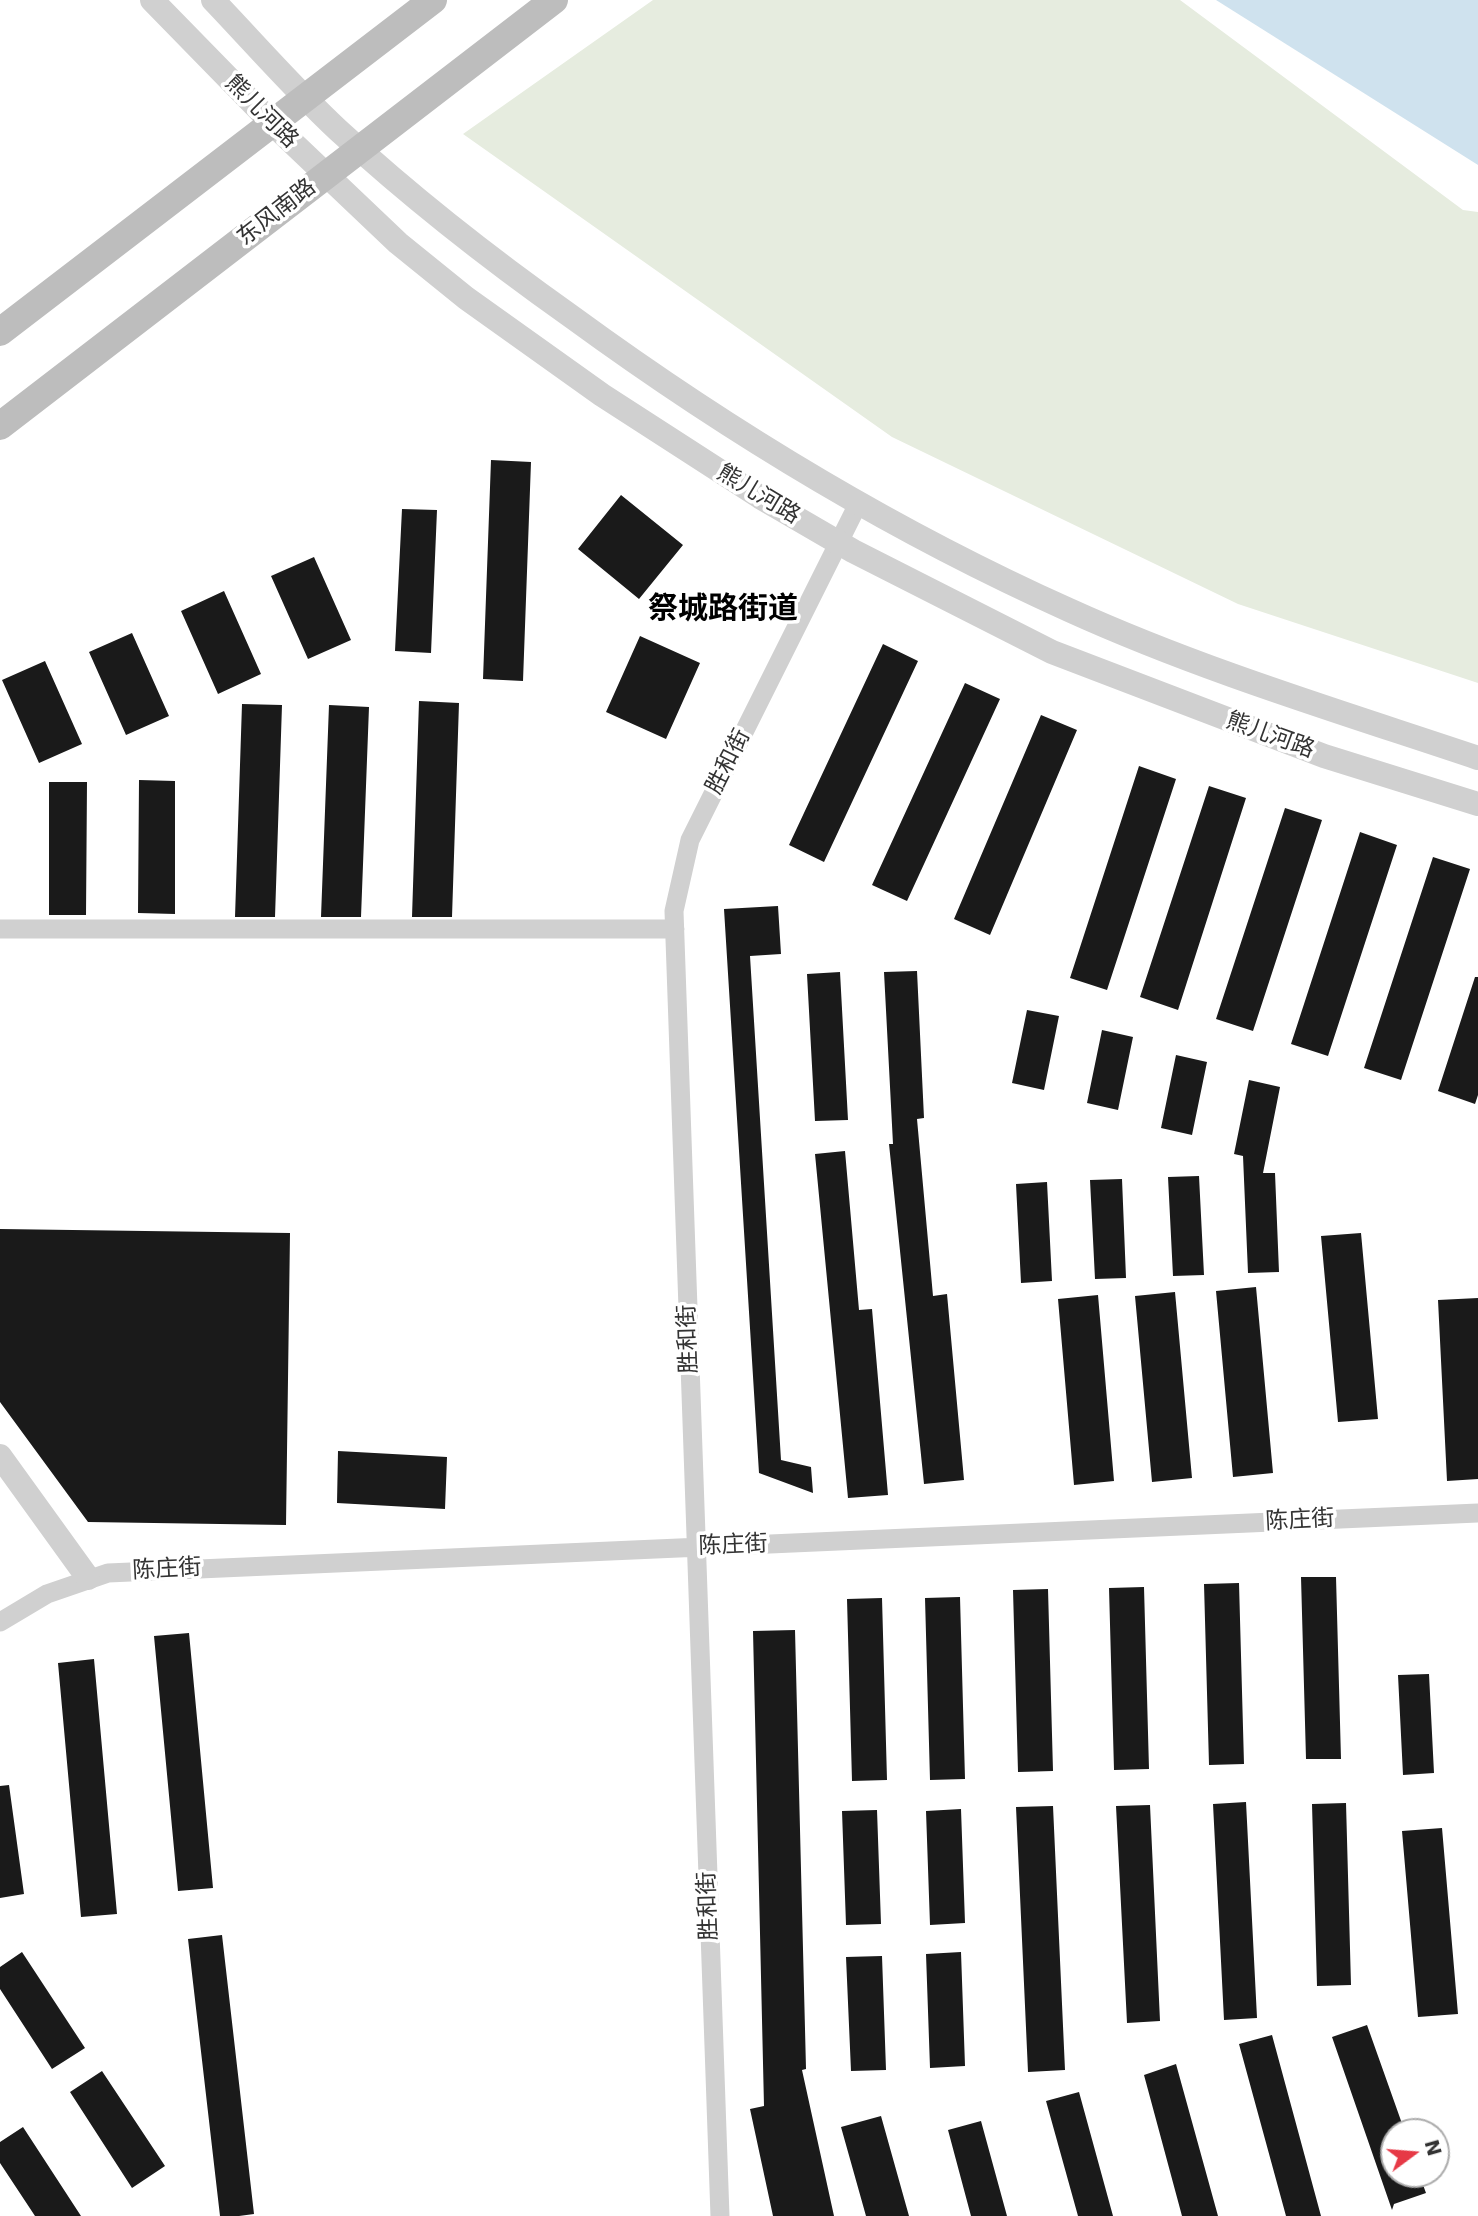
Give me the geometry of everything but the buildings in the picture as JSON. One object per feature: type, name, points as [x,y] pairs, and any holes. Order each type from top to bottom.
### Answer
[{"type":"main road","points":[[0,332],[433,0]]},
{"type":"main road","name":"东风南路","points":[[0,426],[554,0]]},
{"type":"street","name":"熊儿河路","points":[[152,0],[272,123],[398,243],[500,322],[674,444],[838,543],[1052,652],[1324,756],[1478,804]]},
{"type":"street","name":"熊儿河路","points":[[213,0],[305,98],[451,228],[698,407],[858,503],[1069,611],[1338,714],[1478,758]]},
{"type":"street","name":"胜和街","points":[[720,2216],[674,911],[679,879],[690,840],[858,503]]},
{"type":"street","points":[[0,929],[675,929]]},
{"type":"street","points":[[0,1456],[88,1578]]},
{"type":"street","name":"陈庄街","points":[[0,1622],[47,1594],[108,1573],[1478,1513]]},
{"type":"shaded area","points":[[653,0],[1180,0],[1463,210],[1478,212],[1478,683],[1238,604],[892,437],[463,134]]},
{"type":"water","points":[[1216,0],[1478,0],[1478,165]]},
{"type":"district","name":"祭城路街道","points":[[723,610]]}]
